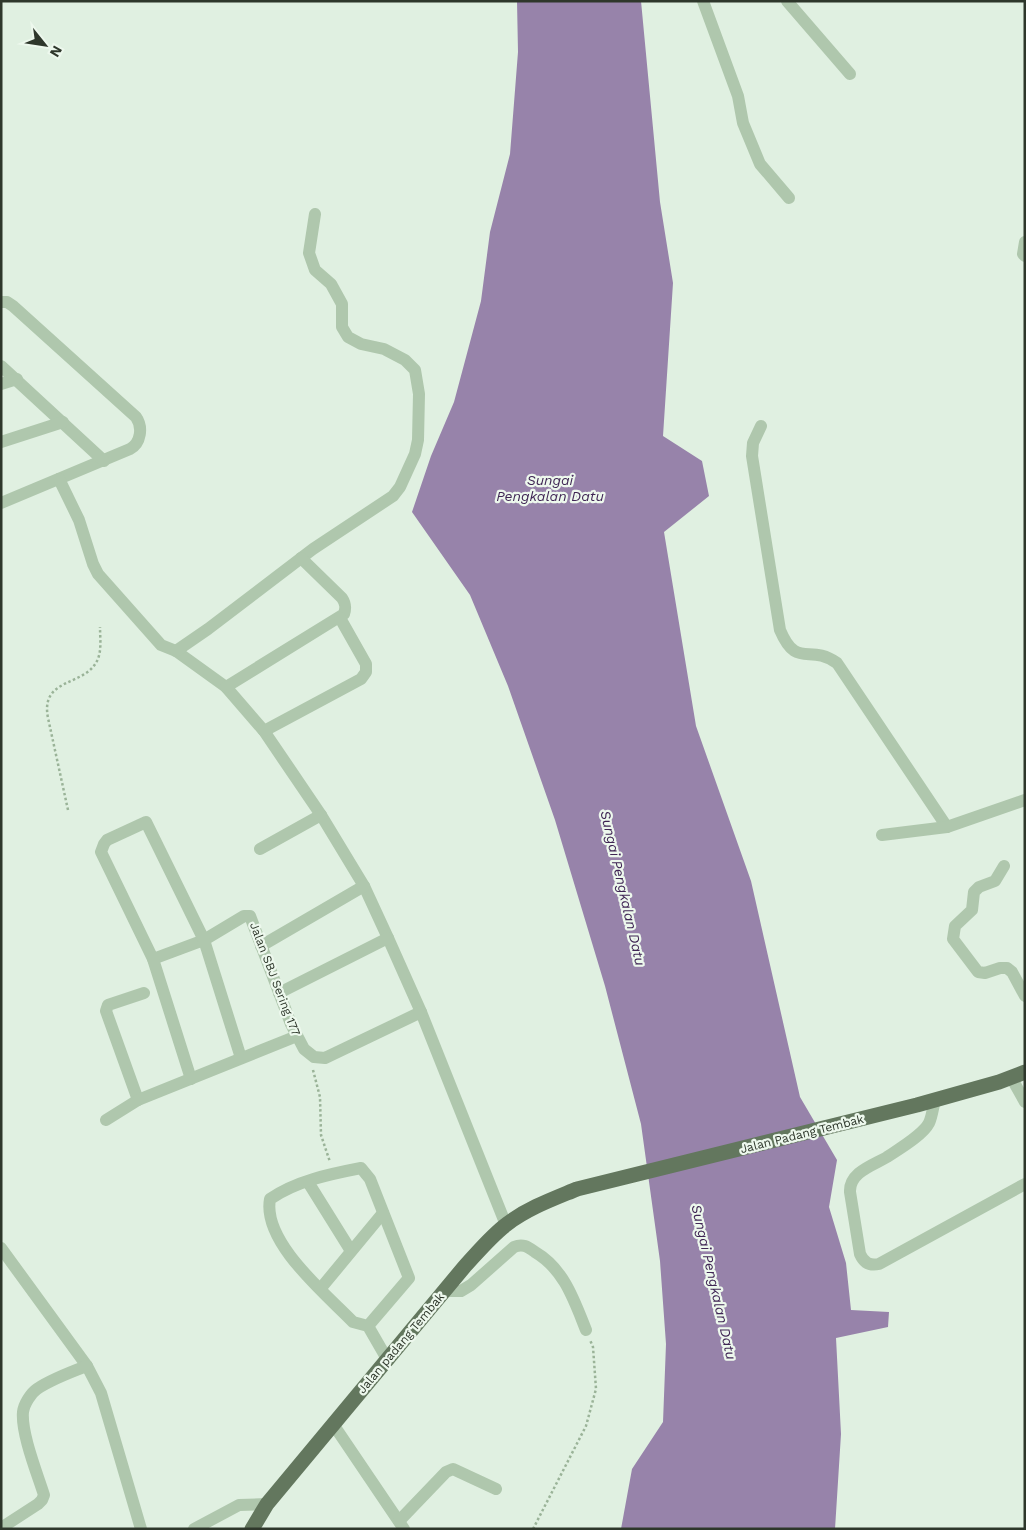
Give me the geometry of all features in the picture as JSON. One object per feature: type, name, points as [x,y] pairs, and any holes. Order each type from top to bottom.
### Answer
[{"type":"main road","name":"Jalan Padang Tembak","points":[[577,1189],[917,1105],[1018,1075]]},
{"type":"main road","name":"Jalan padang Tembak","points":[[252,1529],[267,1504],[444,1291],[490,1239],[506,1224],[544,1202],[577,1189]]},
{"type":"street","points":[[704,1],[738,96],[743,123],[760,164],[789,198]]},
{"type":"street","points":[[787,1],[850,74]]},
{"type":"street","points":[[176,651],[301,558],[393,496],[400,486],[415,454],[418,440],[419,394],[415,370],[405,360],[384,349],[361,344],[348,337],[342,327],[342,304],[331,284],[316,270],[309,253],[315,214]]},
{"type":"street","points":[[1025,242],[1023,254],[1025,256]]},
{"type":"street","points":[[1,302],[7,302],[13,306],[138,420],[140,429],[136,446],[130,450],[1,503]]},
{"type":"street","points":[[1,366],[104,461]]},
{"type":"street","points":[[1,384],[17,379]]},
{"type":"street","points":[[1,442],[63,422]]},
{"type":"street","points":[[761,426],[752,443],[752,456],[780,630],[785,641],[792,651],[801,654],[822,655],[837,663],[947,827]]},
{"type":"street","points":[[59,480],[79,520],[92,564],[98,574],[161,645],[176,651],[226,687],[264,731],[322,815],[364,886],[388,938],[421,1012],[506,1224]]},
{"type":"street","points":[[226,687],[344,614],[346,608],[342,598],[301,558]]},
{"type":"street","points":[[264,731],[361,679],[366,672],[366,664],[340,618]]},
{"type":"street","points":[[882,835],[947,827],[1025,800]]},
{"type":"street","points":[[260,849],[322,815]]},
{"type":"street","points":[[191,1079],[153,959],[101,852],[107,840],[146,822],[204,940],[241,1058]]},
{"type":"street","points":[[1004,866],[995,881],[979,887],[974,892],[972,910],[955,926],[953,939],[978,972],[986,973],[1004,967],[1010,969],[1025,996]]},
{"type":"street","points":[[261,946],[364,886]]},
{"type":"street","name":"Jalan SBJ Sering 177","points":[[204,940],[244,916],[250,916],[297,1036],[308,1054]]},
{"type":"street","points":[[280,993],[388,938]]},
{"type":"street","points":[[153,959],[204,940]]},
{"type":"street","points":[[138,1100],[106,1011],[108,1005],[144,993]]},
{"type":"street","points":[[308,1054],[314,1057],[325,1058],[421,1012]]},
{"type":"street","points":[[106,1120],[138,1100],[297,1036]]},
{"type":"street","points":[[1018,1075],[1025,1102]]},
{"type":"street","points":[[935,1100],[929,1123],[921,1132],[886,1158],[864,1169],[850,1185],[860,1254],[867,1264],[873,1265],[897,1254],[1025,1184]]},
{"type":"street","points":[[368,1326],[409,1278],[370,1179],[361,1168],[308,1182],[280,1192],[270,1199],[268,1209],[280,1242],[290,1256],[354,1322],[368,1326],[388,1359]]},
{"type":"street","points":[[308,1182],[351,1251]]},
{"type":"street","points":[[321,1288],[383,1213]]},
{"type":"street","points":[[444,1291],[461,1291],[514,1248],[524,1245],[546,1258],[558,1271],[571,1290],[586,1330]]},
{"type":"street","points":[[1,1248],[87,1366],[101,1392],[140,1529]]},
{"type":"street","points":[[1,1528],[38,1504],[44,1495],[24,1429],[23,1410],[31,1395],[37,1389],[70,1372],[87,1366]]},
{"type":"street","points":[[333,1424],[402,1525],[446,1472],[453,1470],[496,1489]]},
{"type":"street","points":[[194,1529],[239,1505],[267,1504]]},
{"type":"path","points":[[68,810],[48,718],[47,703],[56,689],[93,668],[100,653],[100,627]]},
{"type":"path","points":[[308,1054],[320,1097],[321,1135],[334,1174]]},
{"type":"path","points":[[533,1529],[586,1426],[596,1389],[593,1347],[586,1330]]},
{"type":"water","name":"Sungai Pengkalan Datu","points":[[517,1],[641,1],[660,202],[673,283],[663,436],[702,461],[709,496],[664,532],[696,726],[751,881],[800,1097],[837,1160],[829,1207],[846,1263],[851,1310],[889,1312],[888,1327],[836,1338],[841,1434],[835,1529],[621,1529],[632,1469],[663,1422],[666,1344],[660,1261],[641,1124],[605,986],[555,820],[508,686],[470,595],[412,512],[431,456],[454,402],[481,301],[490,232],[510,154],[518,52]]}]
